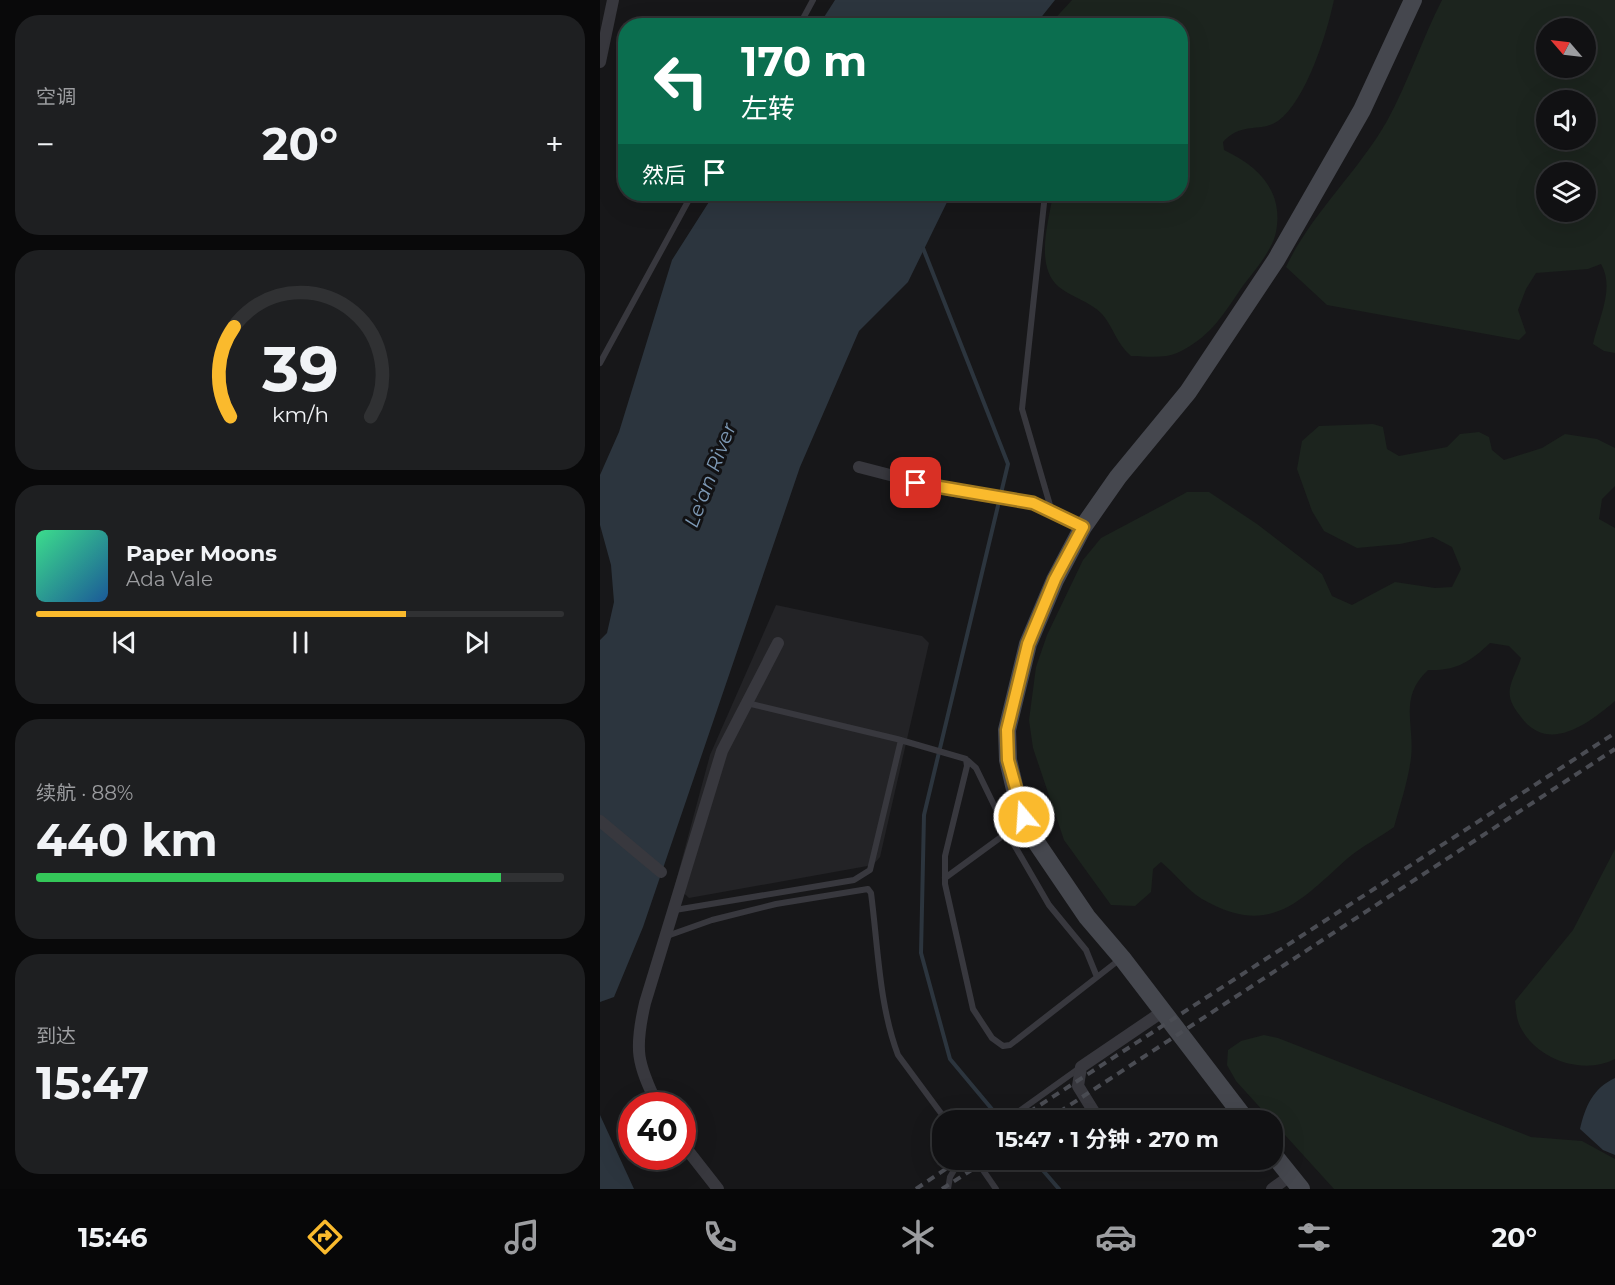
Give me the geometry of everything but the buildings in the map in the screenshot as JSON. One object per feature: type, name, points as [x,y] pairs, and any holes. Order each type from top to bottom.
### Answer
[{"type":"street","points":[[600,62],[604,20],[613,0]]},
{"type":"street","points":[[1238,1110],[1064,885],[1032,836],[1017,798],[1008,760],[1007,730],[1028,644],[1055,579],[1083,527],[1118,477],[1188,392],[1276,260],[1362,110],[1413,0]]},
{"type":"street","points":[[860,467],[948,490],[1033,503],[1083,527]]},
{"type":"street","points":[[651,1092],[642,1072],[637,1039],[645,1003],[722,751],[778,643]]},
{"type":"street","points":[[600,821],[661,872]]},
{"type":"street","points":[[1093,1110],[1078,1086],[1081,1067],[1162,1012]]},
{"type":"street","points":[[696,1161],[718,1189]]},
{"type":"street","points":[[1272,1189],[1295,1183],[1283,1167]]},
{"type":"lane","points":[[803,18],[813,0]]},
{"type":"lane","points":[[600,363],[688,201]]},
{"type":"lane","points":[[1044,201],[1022,409],[1052,512]]},
{"type":"lane","points":[[747,703],[901,740],[966,759],[976,768],[1008,832],[1049,905],[1086,950],[1097,977]]},
{"type":"lane","points":[[675,910],[854,880],[866,874],[870,870],[901,740]]},
{"type":"lane","points":[[966,759],[967,766],[945,855],[945,878],[973,1009],[992,1038],[1003,1046],[1010,1045],[1122,958]]},
{"type":"lane","points":[[945,878],[1008,832]]},
{"type":"lane","points":[[667,936],[712,920],[776,904],[868,889],[871,893],[888,1022],[894,1044],[898,1055],[939,1110]]},
{"type":"lane","points":[[1021,1110],[1081,1067]]},
{"type":"lane","points":[[948,1189],[954,1170]]},
{"type":"lane","points":[[982,1170],[994,1189]]},
{"type":"shaded area","points":[[1072,0],[1334,0],[1314,65],[1298,98],[1288,111],[1278,121],[1244,129],[1223,142],[1224,150],[1258,172],[1272,192],[1277,217],[1274,240],[1227,310],[1206,334],[1172,355],[1131,356],[1102,314],[1064,291],[1051,278],[1047,267],[1045,243],[1052,201],[1188,201],[1188,18],[1055,18]]},
{"type":"shaded area","points":[[1442,0],[1615,0],[1615,353],[1604,351],[1593,344],[1606,293],[1605,273],[1601,264],[1588,269],[1536,273],[1526,289],[1518,310],[1526,333],[1519,340],[1327,305],[1286,267],[1308,229],[1375,140],[1402,92]]},
{"type":"shaded area","points":[[1373,424],[1383,427],[1387,449],[1399,456],[1447,447],[1460,434],[1479,432],[1489,437],[1492,450],[1504,460],[1542,448],[1565,434],[1597,439],[1615,448],[1615,486],[1602,499],[1599,519],[1615,528],[1615,701],[1581,726],[1568,732],[1543,733],[1532,728],[1521,717],[1511,700],[1510,688],[1521,658],[1509,646],[1490,643],[1462,664],[1447,669],[1428,670],[1419,680],[1410,701],[1412,746],[1410,767],[1394,827],[1353,854],[1298,901],[1282,910],[1265,915],[1247,915],[1226,910],[1202,899],[1161,862],[1153,869],[1151,892],[1135,906],[1111,905],[1064,840],[1033,748],[1029,720],[1036,667],[1047,635],[1083,560],[1101,538],[1187,492],[1209,492],[1257,524],[1322,574],[1332,596],[1352,605],[1395,582],[1435,588],[1452,587],[1461,569],[1452,547],[1433,537],[1400,544],[1357,548],[1324,531],[1312,511],[1297,469],[1302,441],[1319,426]]},
{"type":"shaded area","points":[[776,605],[922,636],[929,643],[880,857],[873,865],[689,898],[675,885],[710,755]]},
{"type":"shaded area","points":[[1615,849],[1615,1059],[1602,1064],[1574,1065],[1547,1055],[1536,1047],[1519,1024],[1515,1001],[1573,930]]},
{"type":"shaded area","points":[[1264,1035],[1278,1038],[1531,1137],[1582,1141],[1615,1159],[1615,1189],[1334,1189],[1283,1133],[1283,1110],[1262,1110],[1236,1081],[1227,1065],[1228,1050],[1241,1041]]},
{"type":"water","points":[[835,0],[1055,0],[1041,18],[823,18]]},
{"type":"water","name":"Le'an River","points":[[710,201],[948,201],[908,282],[859,331],[800,467],[643,927],[614,997],[600,1002],[600,640],[607,633],[614,602],[611,565],[600,525],[600,475],[619,432],[672,260]]},
{"type":"water","points":[[1615,1078],[1615,1155],[1603,1150],[1580,1129],[1591,1099],[1601,1087]]},
{"type":"water","points":[[600,1115],[618,1154],[618,1170],[625,1170],[634,1189],[600,1189]]},
{"type":"waterway","points":[[923,248],[1008,464],[924,815],[921,953],[950,1059],[993,1110]]},
{"type":"waterway","points":[[1043,1170],[1059,1189]]},
{"type":"railway","points":[[1032,1110],[1615,733]]},
{"type":"railway","points":[[1062,1110],[1615,749]]},
{"type":"railway","points":[[916,1189],[944,1170]]},
{"type":"railway","points":[[942,1189],[971,1170]]},
{"type":"route","points":[[916,483],[1033,503],[1083,527],[1055,579],[1028,644],[1007,730],[1008,760],[1024,817]]}]
